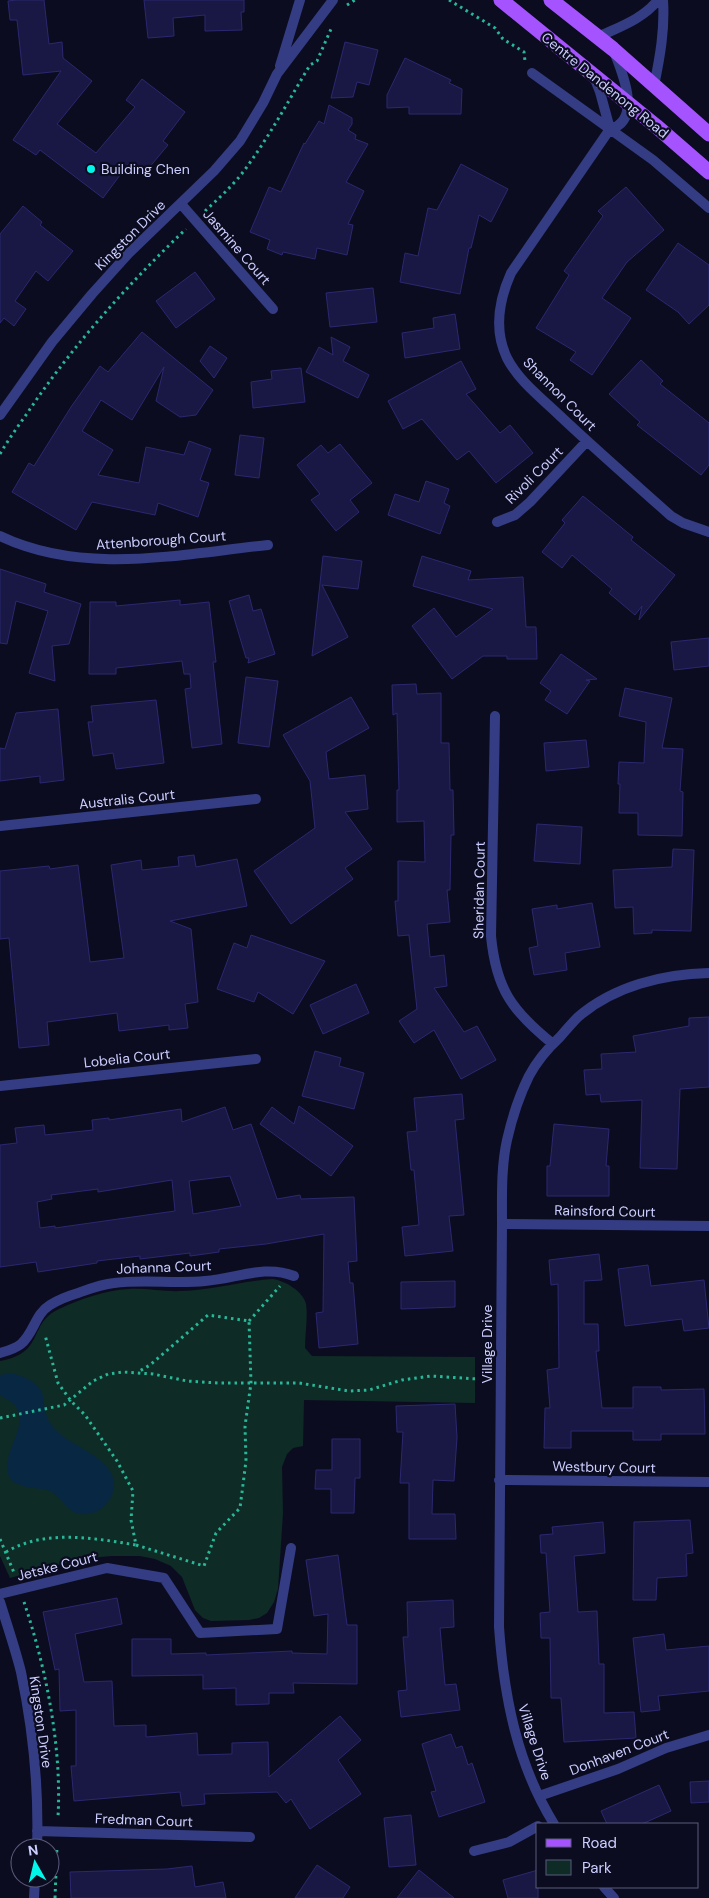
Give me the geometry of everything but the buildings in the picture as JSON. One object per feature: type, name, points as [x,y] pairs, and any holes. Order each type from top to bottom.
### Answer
[{"type":"main road","name":"Centre Dandenong Road","points":[[501,0],[656,126],[709,172]]},
{"type":"main road","name":"Centre Dandenong Road","points":[[551,0],[598,37],[709,134]]},
{"type":"street","name":"Kingston Drive","points":[[277,74],[300,0]]},
{"type":"street","name":"Kingston Drive","points":[[0,415],[52,342],[92,294],[129,253],[214,172],[240,141],[277,74],[333,0]]},
{"type":"street","points":[[598,37],[636,20],[652,8],[658,0]]},
{"type":"street","points":[[654,86],[660,59],[664,0]]},
{"type":"street","points":[[613,50],[624,75],[628,105]]},
{"type":"street","name":"Centre Dandenong Road","points":[[532,73],[653,160],[709,208]]},
{"type":"street","points":[[593,76],[600,92],[610,129]]},
{"type":"street","name":"Shannon Court","points":[[628,105],[626,117],[617,127],[610,129],[511,273],[502,292],[499,310],[502,345],[514,370],[529,387],[587,441],[672,516],[683,523],[709,532]]},
{"type":"street","name":"Jasmine Court","points":[[181,204],[272,309]]},
{"type":"street","name":"Rivoli Court","points":[[497,522],[515,515],[530,502],[587,441]]},
{"type":"street","name":"Attenborough Court","points":[[0,536],[30,548],[56,554],[112,560],[268,545]]},
{"type":"street","name":"Sheridan Court","points":[[495,716],[491,936],[493,956],[504,992],[514,1007],[528,1023],[553,1044]]},
{"type":"street","name":"Australis Court","points":[[0,826],[256,799]]},
{"type":"street","name":"Village Drive","points":[[552,1821],[525,1767],[515,1732],[507,1699],[499,1627],[502,1224],[503,1172],[506,1142],[517,1104],[530,1075],[553,1044],[579,1017],[603,1000],[634,985],[659,978],[709,973]]},
{"type":"street","name":"Lobelia Court","points":[[0,1086],[256,1059]]},
{"type":"street","name":"Rainsford Court","points":[[502,1224],[709,1226]]},
{"type":"street","name":"Johanna Court","points":[[0,1353],[21,1344],[42,1311],[50,1305],[71,1295],[112,1283],[207,1281],[272,1270],[294,1276]]},
{"type":"street","name":"Westbury Court","points":[[499,1480],[709,1482]]},
{"type":"street","name":"Jetske Court","points":[[0,1594],[107,1568],[164,1578],[200,1633],[277,1629],[291,1548]]},
{"type":"street","name":"Kingston Drive","points":[[0,1602],[20,1671],[33,1745],[38,1838]]},
{"type":"street","name":"Donhaven Court","points":[[538,1796],[618,1769],[666,1748],[709,1735]]},
{"type":"street","points":[[474,1851],[509,1842],[536,1827]]},
{"type":"street","name":"Fredman Court","points":[[38,1831],[250,1837]]},
{"type":"street","points":[[605,1888],[614,1898]]},
{"type":"path","points":[[342,12],[354,0]]},
{"type":"path","points":[[449,0],[495,28],[503,39],[524,52],[524,58],[532,73]]},
{"type":"path","points":[[207,209],[239,177],[257,153],[310,66],[317,61],[332,27]]},
{"type":"path","points":[[0,454],[36,401],[84,337],[142,271],[182,233]]},
{"type":"path","points":[[6,1552],[17,1545],[52,1537],[97,1539],[136,1545],[204,1566],[216,1533],[240,1508],[246,1461],[245,1426],[251,1383],[249,1321],[282,1285],[294,1276]]},
{"type":"path","points":[[137,1372],[150,1365],[208,1315],[249,1321]]},
{"type":"path","points":[[34,1324],[42,1329],[46,1338],[58,1383],[71,1401],[85,1415],[118,1462],[133,1491],[131,1520],[136,1545]]},
{"type":"path","points":[[0,1418],[47,1410],[64,1405],[93,1381],[108,1374],[137,1372],[187,1381],[299,1383],[349,1390],[369,1390],[402,1380],[431,1376],[477,1379]]},
{"type":"path","points":[[0,1539],[20,1590],[41,1661],[47,1690],[57,1764],[58,1820]]},
{"type":"green space","points":[[273,1279],[293,1287],[304,1299],[307,1314],[305,1348],[312,1356],[475,1357],[475,1403],[304,1400],[303,1446],[293,1448],[287,1454],[282,1467],[283,1513],[278,1589],[274,1602],[267,1613],[259,1618],[211,1621],[203,1618],[195,1610],[182,1577],[171,1566],[155,1559],[140,1556],[80,1559],[10,1578],[0,1556],[0,1361],[24,1352],[49,1315],[59,1309],[93,1296],[129,1289],[194,1290]]},
{"type":"water","points":[[11,1373],[36,1384],[41,1390],[49,1421],[56,1430],[62,1436],[95,1456],[108,1468],[113,1478],[114,1489],[106,1505],[101,1509],[92,1513],[76,1513],[70,1510],[52,1492],[22,1486],[9,1477],[7,1467],[20,1420],[18,1411],[13,1403],[0,1395],[0,1375]]},
{"type":"place","name":"Building Chen","points":[[91,169]]}]
